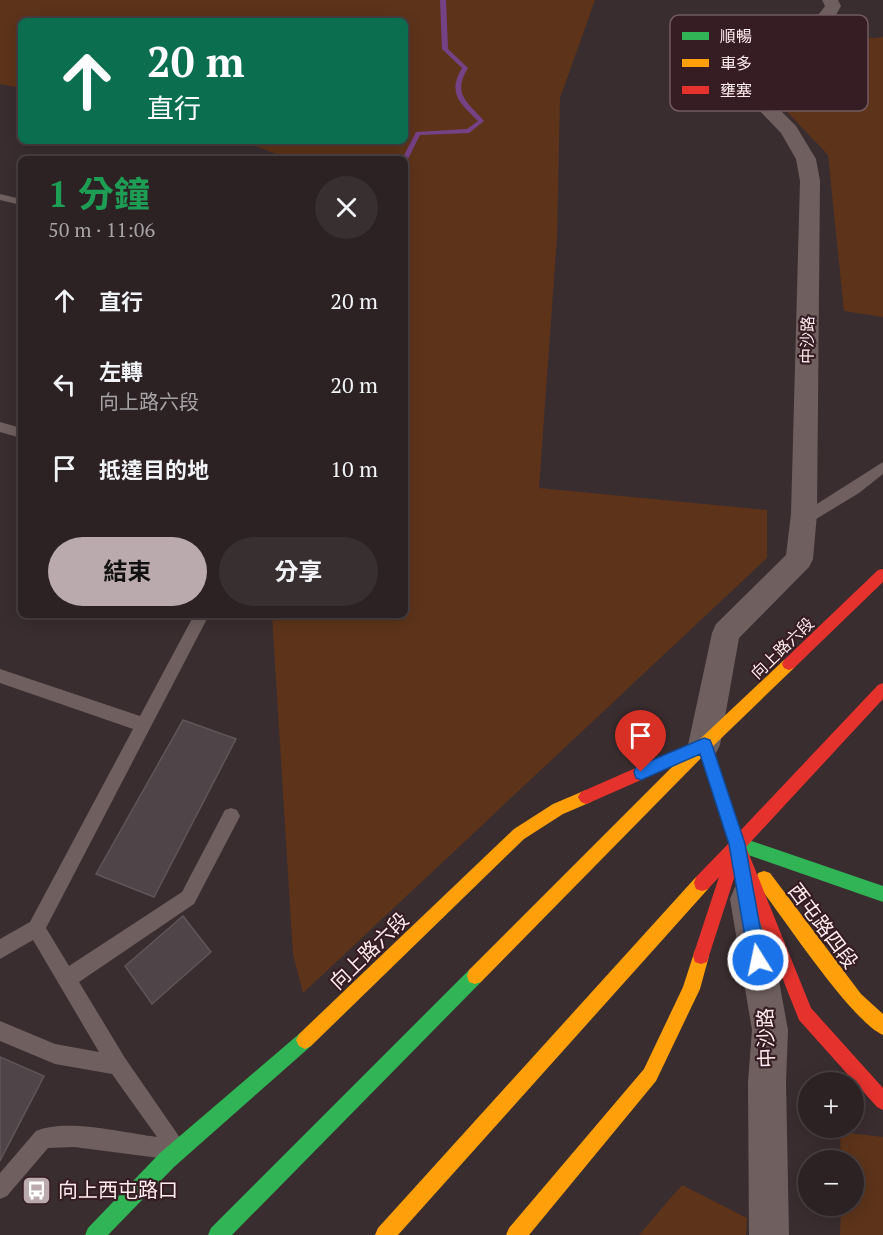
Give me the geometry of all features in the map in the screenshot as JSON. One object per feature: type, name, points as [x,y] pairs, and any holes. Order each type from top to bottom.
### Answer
[{"type":"main road","name":"向上路六段","points":[[218,1235],[704,745],[883,574]]},
{"type":"main road","points":[[385,1235],[737,844],[883,688]]},
{"type":"main road","name":"向上路六段","points":[[95,1235],[178,1150],[289,1054],[519,834],[558,809],[704,745]]},
{"type":"main road","points":[[516,1235],[650,1075],[691,989],[737,844],[704,745]]},
{"type":"main road","name":"西屯路四段","points":[[737,844],[883,894]]},
{"type":"main road","name":"西屯路四段","points":[[737,844],[855,1000],[883,1026]]},
{"type":"main road","name":"西屯路四段","points":[[737,844],[805,1014],[883,1101]]},
{"type":"street","name":"中沙路","points":[[828,15],[833,6],[830,0]]},
{"type":"street","name":"中沙路","points":[[704,745],[726,633],[799,559],[803,520],[810,181],[806,159],[789,130],[770,111]]},
{"type":"street","name":"中沙路","points":[[737,844],[770,1030],[767,1082],[769,1235]]},
{"type":"lane","points":[[0,197],[18,201]]},
{"type":"lane","points":[[0,427],[18,432]]},
{"type":"lane","points":[[803,520],[854,489],[883,467]]},
{"type":"lane","points":[[0,950],[36,928],[200,618]]},
{"type":"lane","points":[[0,676],[144,725]]},
{"type":"lane","points":[[66,980],[188,898],[231,816]]},
{"type":"lane","points":[[36,928],[118,1065],[178,1150]]},
{"type":"lane","points":[[0,1031],[55,1054],[118,1065]]},
{"type":"lane","points":[[0,1189],[43,1138],[74,1137],[178,1150]]},
{"type":"shaded area","points":[[0,0],[595,0],[560,98],[557,237],[539,488],[767,510],[767,558],[303,993],[293,954],[272,618],[408,618],[408,156],[281,156],[251,144],[408,144],[408,18],[18,18],[18,87],[0,84]]},
{"type":"shaded area","points":[[883,37],[883,317],[844,311],[828,155],[786,111],[868,111],[868,39]]},
{"type":"shaded area","points":[[864,1135],[883,1137],[883,1235],[840,1235],[841,1216],[864,1216],[864,1150],[841,1150],[840,1138],[864,1138]]},
{"type":"shaded area","points":[[682,1185],[747,1218],[746,1235],[639,1235]]},
{"type":"building","points":[[183,720],[236,739],[154,897],[96,874]]},
{"type":"building","points":[[183,916],[211,952],[152,1004],[125,966]]},
{"type":"building","points":[[0,1057],[44,1076],[0,1161]]},
{"type":"waterway","points":[[406,156],[418,133],[469,131],[481,121],[463,103],[457,91],[457,85],[465,68],[445,49],[443,0]]},
{"type":"traffic: fast","points":[[737,844],[883,894]]},
{"type":"traffic: fast","points":[[218,1235],[475,976]]},
{"type":"traffic: fast","points":[[95,1235],[167,1160],[305,1040]]},
{"type":"traffic: slow","points":[[475,976],[704,745],[789,664]]},
{"type":"traffic: slow","points":[[305,1040],[519,834],[558,809],[586,797]]},
{"type":"traffic: slow","points":[[764,879],[855,1000],[883,1026]]},
{"type":"traffic: slow","points":[[385,1235],[702,883]]},
{"type":"traffic: slow","points":[[516,1235],[650,1075],[691,989],[701,956]]},
{"type":"traffic: jam","points":[[789,664],[883,574]]},
{"type":"traffic: jam","points":[[702,883],[883,689]]},
{"type":"traffic: jam","points":[[704,745],[737,844],[805,1014],[883,1101]]},
{"type":"traffic: jam","points":[[586,797],[686,753]]},
{"type":"traffic: jam","points":[[701,956],[734,854]]},
{"type":"place","name":"向上西屯路口","points":[[37,1190]]},
{"type":"route","points":[[641,772],[704,745],[737,844],[758,960]]}]
